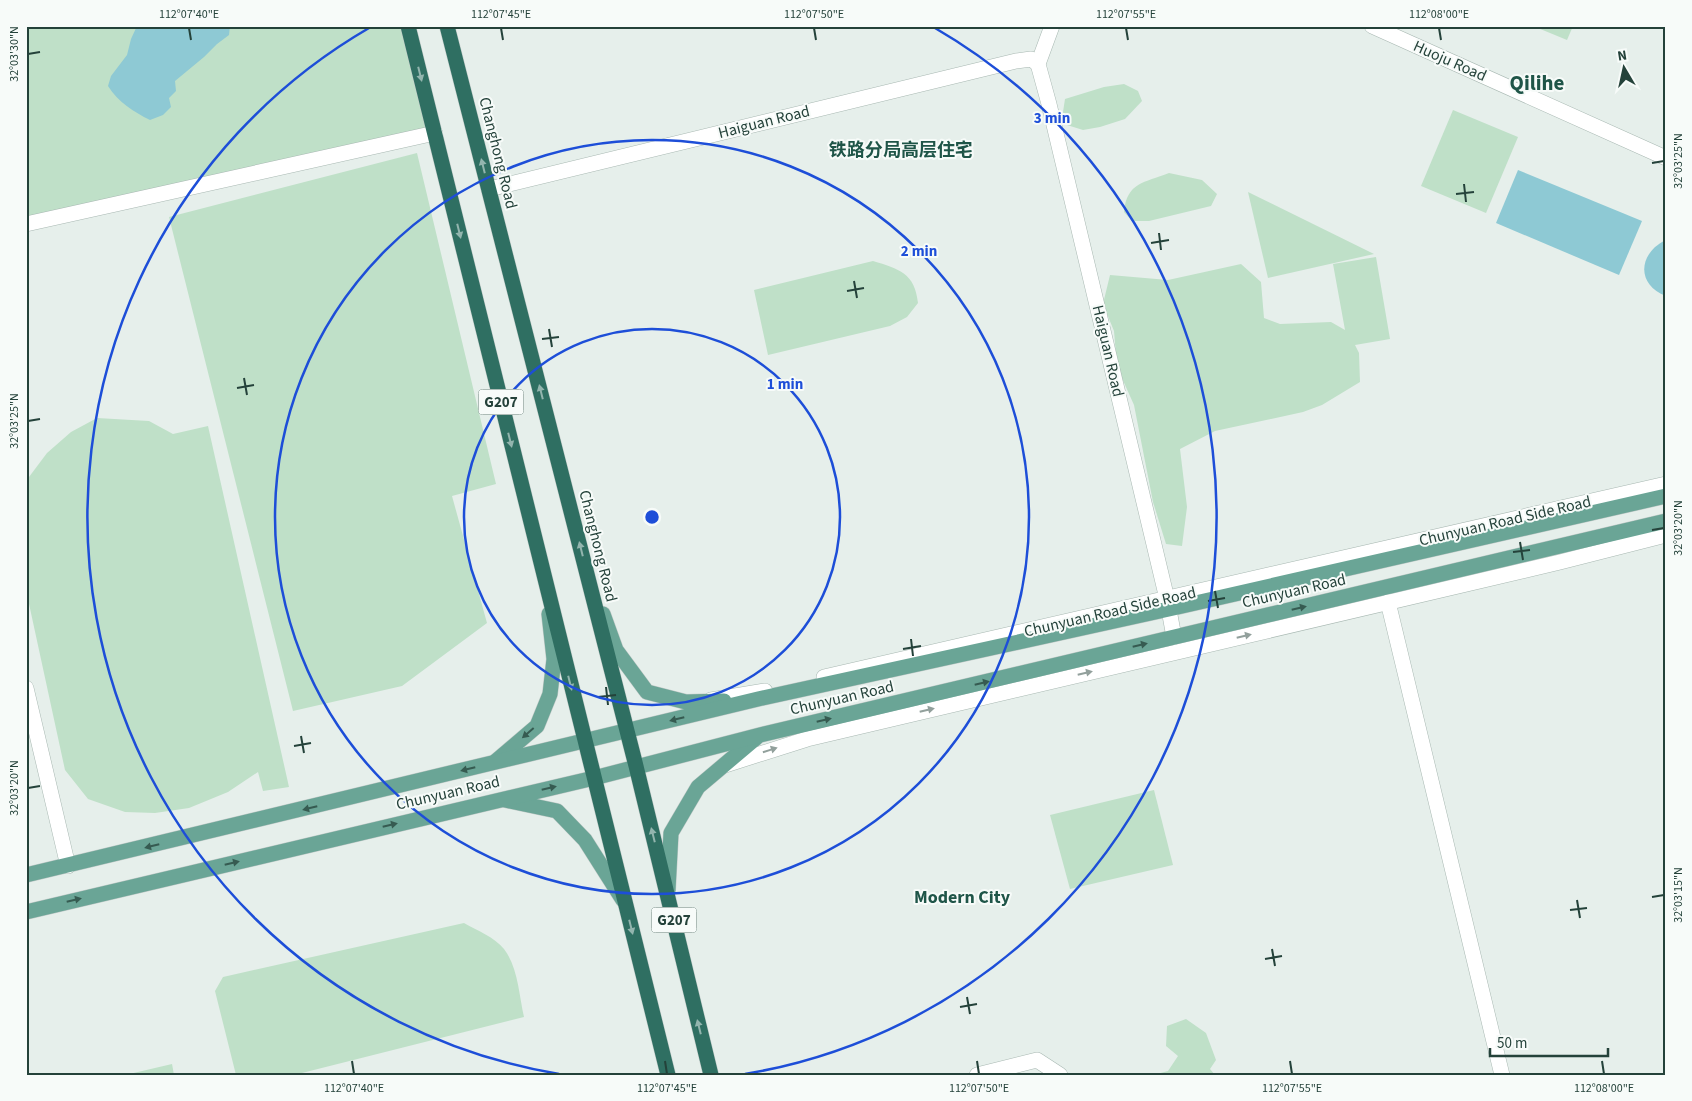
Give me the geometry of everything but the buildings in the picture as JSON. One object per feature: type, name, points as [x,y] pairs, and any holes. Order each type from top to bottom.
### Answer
[{"type":"highway","name":"G207","points":[[408,26],[668,1075]]},
{"type":"highway","name":"Changhong Road","points":[[447,26],[628,731],[711,1075]]},
{"type":"main road","name":"Chunyuan Road","points":[[26,875],[758,699],[1168,604],[1666,496]]},
{"type":"main road","name":"Chunyuan Road","points":[[26,912],[594,778],[760,735],[1666,520]]},
{"type":"main road","points":[[586,569],[616,650],[647,692],[686,702],[758,699]]},
{"type":"main road","points":[[493,763],[537,726],[550,694],[554,660],[544,578]]},
{"type":"main road","points":[[667,894],[671,833],[698,787],[760,735]]},
{"type":"main road","points":[[501,799],[557,812],[585,840],[624,902]]},
{"type":"street","points":[[1038,64],[1052,26]]},
{"type":"street","name":"Huoju Road","points":[[1372,26],[1666,158]]},
{"type":"street","name":"Haiguan Road","points":[[489,189],[1016,61],[1030,59],[1038,64],[1168,604],[1174,637]]},
{"type":"street","points":[[26,224],[435,133]]},
{"type":"street","name":"Chunyuan Road Side Road","points":[[700,702],[757,692],[1168,604],[1666,484]]},
{"type":"street","points":[[723,765],[807,739],[1666,535]]},
{"type":"street","points":[[1388,602],[1502,1075]]},
{"type":"street","points":[[26,688],[68,866]]},
{"type":"street","points":[[977,1075],[1037,1060],[1060,1075]]},
{"type":"green space","points":[[26,26],[408,26],[435,133],[26,224]]},
{"type":"green space","points":[[1533,26],[1573,26],[1567,40]]},
{"type":"green space","points":[[1124,84],[1138,91],[1142,101],[1125,119],[1083,130],[1067,125],[1063,112],[1065,99],[1104,87]]},
{"type":"green space","points":[[1453,110],[1518,137],[1486,213],[1421,186]]},
{"type":"green space","points":[[417,153],[496,484],[452,496],[487,623],[402,686],[293,711],[169,217]]},
{"type":"green space","points":[[1169,173],[1202,180],[1217,194],[1211,206],[1149,221],[1132,221],[1124,212],[1126,202],[1133,189],[1138,185]]},
{"type":"green space","points":[[1248,192],[1374,254],[1268,278]]},
{"type":"green space","points":[[1376,257],[1390,339],[1355,345],[1359,353],[1360,382],[1322,405],[1303,412],[1215,431],[1180,449],[1187,507],[1182,546],[1166,544],[1153,502],[1134,405],[1117,367],[1114,331],[1103,304],[1110,275],[1168,280],[1241,264],[1261,282],[1264,318],[1280,324],[1331,322],[1345,330],[1333,264]]},
{"type":"green space","points":[[873,261],[898,270],[913,285],[918,303],[907,317],[890,326],[768,355],[754,290]]},
{"type":"green space","points":[[97,418],[149,421],[173,434],[208,426],[289,787],[263,791],[258,772],[228,792],[189,808],[155,813],[125,812],[88,799],[65,770],[26,590],[26,481],[47,453],[71,432]]},
{"type":"green space","points":[[1154,790],[1173,865],[1070,889],[1050,815]]},
{"type":"green space","points":[[464,923],[496,941],[509,956],[515,973],[524,1017],[294,1075],[236,1075],[215,991],[223,977]]},
{"type":"green space","points":[[1186,1019],[1206,1033],[1216,1060],[1210,1069],[1215,1075],[1153,1075],[1168,1071],[1178,1056],[1166,1046],[1167,1026]]},
{"type":"green space","points":[[172,1064],[174,1075],[125,1075]]},
{"type":"water","points":[[137,26],[230,26],[229,35],[175,81],[176,91],[169,98],[171,107],[163,115],[150,120],[127,106],[108,86],[111,76],[127,55]]},
{"type":"water","points":[[1518,170],[1642,221],[1619,275],[1496,223]]},
{"type":"water","points":[[1666,240],[1666,296],[1656,291],[1649,284],[1645,277],[1644,269],[1650,253]]},
{"type":"district","name":"Qilihe","points":[[1537,83]]},
{"type":"district","name":"铁路分局高层住宅","points":[[901,150]]},
{"type":"district","name":"Modern City","points":[[962,897]]}]
